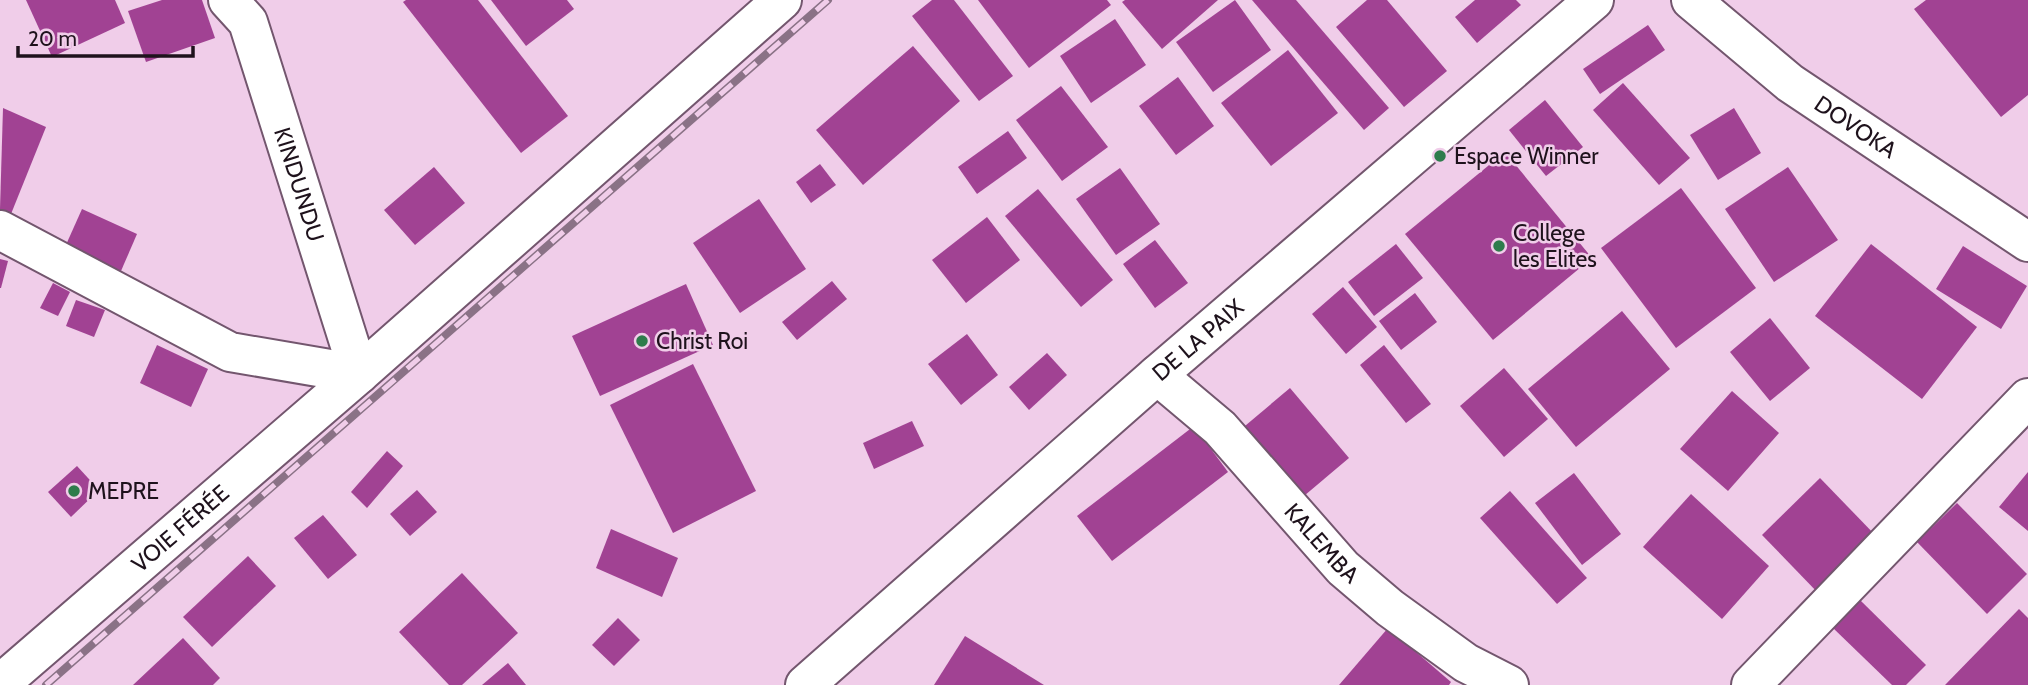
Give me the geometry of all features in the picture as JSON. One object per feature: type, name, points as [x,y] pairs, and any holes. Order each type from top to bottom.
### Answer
[{"type":"street","name":"KINDUNDU","points":[[228,0],[248,22],[359,374]]},
{"type":"street","name":"VOIE FÉRÉE","points":[[0,684],[359,374],[782,0]]},
{"type":"street","name":"DE LA PAIX","points":[[805,685],[1157,375],[1594,0]]},
{"type":"street","name":"DOVOKA","points":[[1691,0],[1790,83],[2028,242]]},
{"type":"street","points":[[0,230],[230,352],[359,374]]},
{"type":"street","name":"KALEMBA","points":[[1157,375],[1220,428],[1343,568],[1390,608],[1466,663],[1509,685]]},
{"type":"street","points":[[1751,685],[2028,398]]},
{"type":"building","points":[[26,0],[115,0],[125,23],[52,57]]},
{"type":"building","points":[[162,0],[202,0],[215,38],[146,62],[128,11]]},
{"type":"building","points":[[478,0],[568,116],[521,153],[403,2]]},
{"type":"building","points":[[491,0],[567,0],[574,9],[526,46]]},
{"type":"building","points":[[932,0],[954,0],[1013,76],[979,101],[912,16]]},
{"type":"building","points":[[978,0],[1107,0],[1111,5],[1029,68]]},
{"type":"building","points":[[1218,0],[1162,49],[1122,2]]},
{"type":"building","points":[[1235,0],[1271,50],[1213,92],[1176,42]]},
{"type":"building","points":[[1252,0],[1296,0],[1389,108],[1364,130]]},
{"type":"building","points":[[1367,0],[1387,0],[1447,71],[1404,107],[1336,27]]},
{"type":"building","points":[[1475,0],[1516,0],[1521,5],[1477,43],[1455,17]]},
{"type":"building","points":[[1926,0],[2028,0],[2028,95],[2001,117],[1914,9]]},
{"type":"building","points":[[1115,19],[1146,65],[1091,103],[1060,56]]},
{"type":"building","points":[[1648,25],[1665,50],[1600,94],[1583,69]]},
{"type":"building","points":[[913,46],[960,101],[863,185],[816,130]]},
{"type":"building","points":[[1288,50],[1338,113],[1271,166],[1221,103]]},
{"type":"building","points":[[1178,77],[1214,126],[1176,155],[1139,106]]},
{"type":"building","points":[[1623,83],[1690,158],[1659,185],[1593,110]]},
{"type":"building","points":[[1061,86],[1108,147],[1062,181],[1016,120]]},
{"type":"building","points":[[1545,100],[1583,147],[1546,176],[1509,130]]},
{"type":"building","points":[[3,108],[46,127],[11,214],[0,209]]},
{"type":"building","points":[[1734,108],[1761,153],[1718,180],[1690,135]]},
{"type":"building","points":[[1008,131],[1027,158],[977,194],[958,167]]},
{"type":"building","name":"College les Elites","points":[[1505,152],[1592,258],[1493,340],[1405,234]]},
{"type":"building","points":[[820,164],[836,185],[811,203],[796,182]]},
{"type":"building","points":[[434,167],[465,203],[415,245],[384,210]]},
{"type":"building","points":[[1788,167],[1838,240],[1774,282],[1725,209]]},
{"type":"building","points":[[1120,168],[1160,224],[1116,255],[1076,199]]},
{"type":"building","points":[[1681,188],[1756,288],[1676,348],[1601,248]]},
{"type":"building","points":[[1038,189],[1113,280],[1081,307],[1005,216]]},
{"type":"building","points":[[759,199],[806,269],[740,313],[693,243]]},
{"type":"building","points":[[82,209],[137,234],[121,271],[65,247]]},
{"type":"building","points":[[987,217],[1020,260],[966,303],[932,260]]},
{"type":"building","points":[[1155,240],[1188,283],[1155,308],[1123,264]]},
{"type":"building","points":[[1396,244],[1423,278],[1374,316],[1348,282]]},
{"type":"building","points":[[1871,244],[1977,327],[1922,399],[1815,316]]},
{"type":"building","points":[[1963,246],[2027,286],[2001,329],[1936,289]]},
{"type":"building","points":[[0,259],[8,261],[1,288],[0,288]]},
{"type":"building","points":[[832,281],[847,299],[797,340],[782,322]]},
{"type":"building","points":[[53,283],[70,292],[58,316],[40,308]]},
{"type":"building","name":"Christ Roi","points":[[686,284],[713,345],[600,396],[572,336]]},
{"type":"building","points":[[1343,287],[1377,327],[1346,354],[1312,314]]},
{"type":"building","points":[[1415,293],[1437,322],[1401,350],[1379,321]]},
{"type":"building","points":[[76,300],[105,310],[94,337],[66,326]]},
{"type":"building","points":[[1622,311],[1670,369],[1576,447],[1528,389]]},
{"type":"building","points":[[1770,318],[1810,368],[1770,401],[1730,352]]},
{"type":"building","points":[[967,334],[998,375],[961,405],[928,364]]},
{"type":"building","points":[[157,345],[208,369],[191,407],[140,383]]},
{"type":"building","points":[[1384,345],[1431,404],[1406,423],[1360,365]]},
{"type":"building","points":[[1047,353],[1067,375],[1029,410],[1009,387]]},
{"type":"building","points":[[693,364],[756,491],[673,533],[610,405]]},
{"type":"building","points":[[1504,368],[1548,419],[1504,457],[1460,406]]},
{"type":"building","points":[[1290,388],[1349,458],[1298,501],[1239,431]]},
{"type":"building","points":[[1732,391],[1779,433],[1728,491],[1680,449]]},
{"type":"building","points":[[912,421],[924,446],[874,469],[863,443]]},
{"type":"building","points":[[1194,426],[1228,472],[1112,561],[1077,516]]},
{"type":"building","points":[[387,451],[403,466],[367,508],[351,492]]},
{"type":"building","name":"MEPRE","points":[[77,466],[99,490],[71,517],[48,492]]},
{"type":"building","points":[[2028,472],[2028,531],[1999,507]]},
{"type":"building","points":[[1574,473],[1621,534],[1582,565],[1535,503]]},
{"type":"building","points":[[1820,478],[1878,538],[1820,595],[1762,535]]},
{"type":"building","points":[[417,490],[437,512],[410,536],[390,514]]},
{"type":"building","points":[[1510,491],[1587,578],[1557,604],[1480,518]]},
{"type":"building","points":[[1691,494],[1769,566],[1722,619],[1643,547]]},
{"type":"building","points":[[1957,503],[2027,574],[1987,614],[1917,542]]},
{"type":"building","points":[[323,515],[357,555],[328,579],[294,538]]},
{"type":"building","points":[[611,529],[678,558],[662,597],[596,568]]},
{"type":"building","points":[[248,556],[276,586],[212,647],[183,617]]},
{"type":"building","points":[[462,573],[518,633],[462,685],[449,685],[399,632]]},
{"type":"building","points":[[1860,600],[1926,665],[1906,685],[1892,685],[1833,628]]},
{"type":"building","points":[[2019,609],[2028,618],[2028,685],[1945,685]]},
{"type":"building","points":[[618,618],[640,640],[614,666],[592,645]]},
{"type":"building","points":[[1388,628],[1451,682],[1449,685],[1339,685]]},
{"type":"building","points":[[965,636],[1044,685],[934,685]]},
{"type":"building","points":[[183,638],[220,678],[213,685],[133,685]]},
{"type":"building","points":[[508,663],[526,685],[482,685]]},
{"type":"railway","points":[[46,685],[828,0]]},
{"type":"place","name":"Espace Winner","points":[[1440,156]]},
{"type":"place","name":"College les Elites","points":[[1499,246]]},
{"type":"place","name":"Christ Roi","points":[[642,341]]},
{"type":"place","name":"MEPRE","points":[[74,491]]}]
